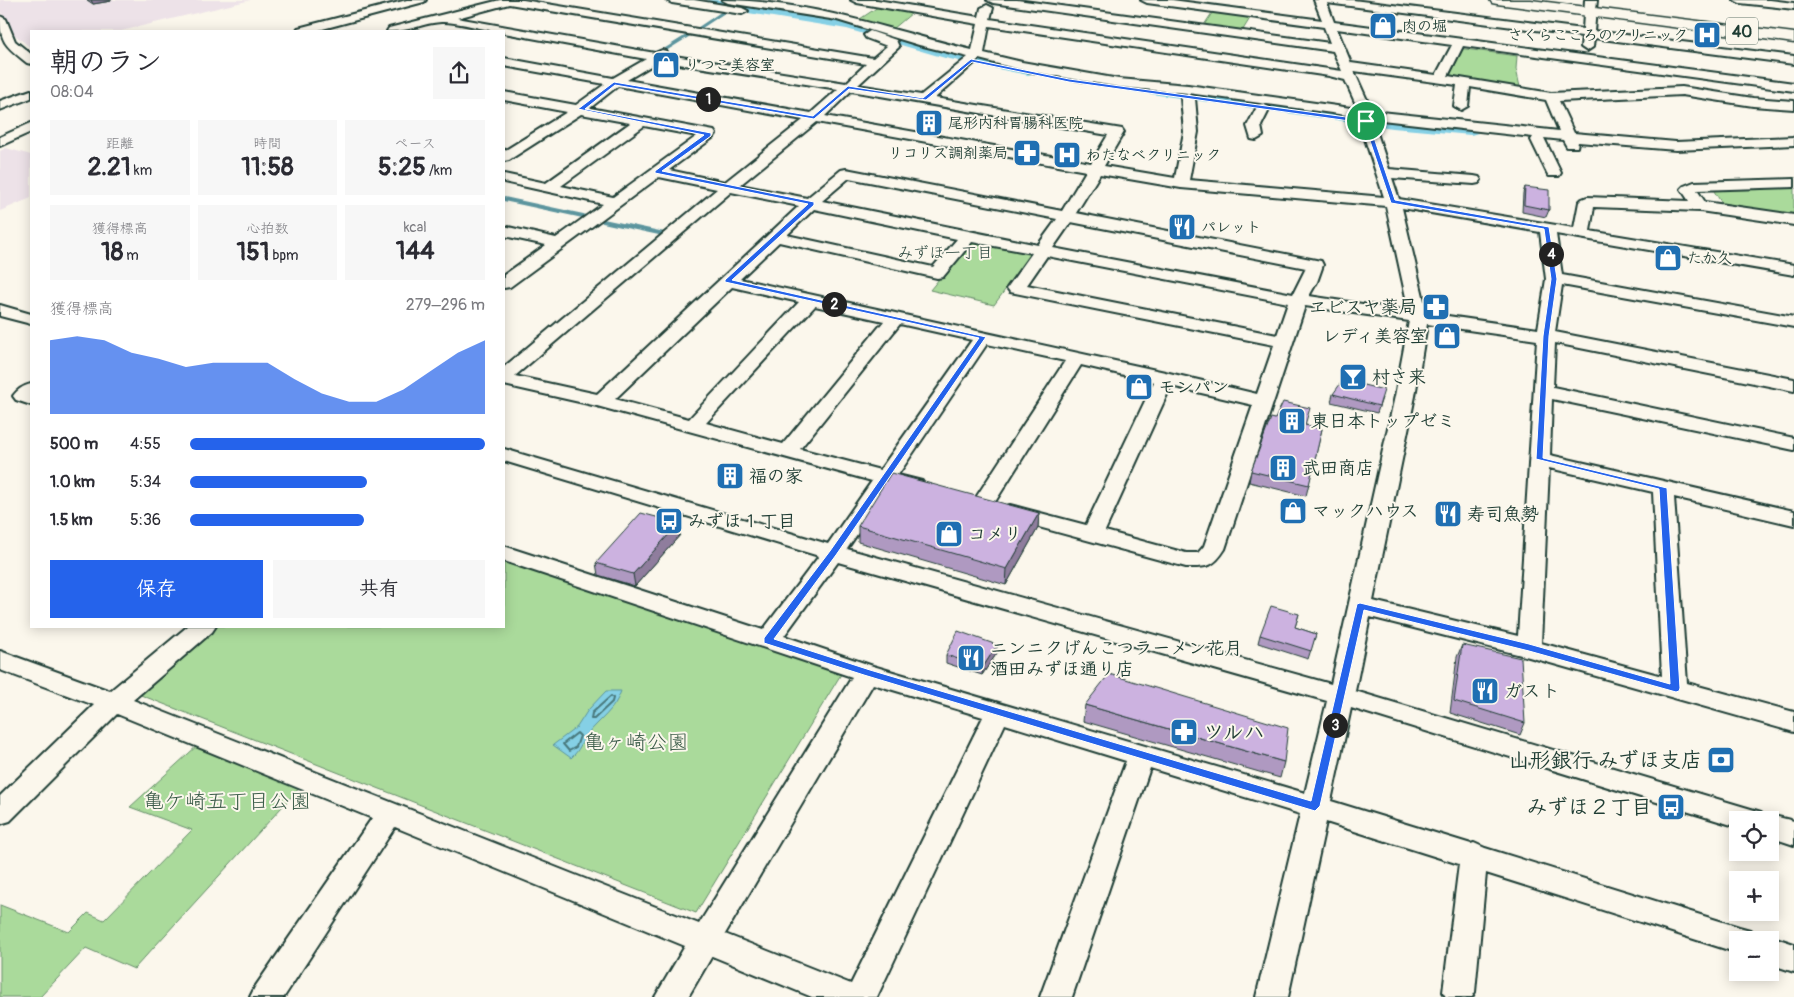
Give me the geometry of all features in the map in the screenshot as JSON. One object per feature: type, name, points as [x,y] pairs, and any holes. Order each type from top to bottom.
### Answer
[{"type":"main road","name":"40","points":[[1497,0],[1590,6],[1794,38]]},
{"type":"main road","name":"40","points":[[1530,0],[1794,32]]},
{"type":"street","points":[[306,30],[420,0]]},
{"type":"street","points":[[397,30],[511,0],[874,62]]},
{"type":"street","points":[[672,0],[819,9],[974,58],[1069,81],[1263,108],[1367,118],[1538,140],[1676,146],[1794,141]]},
{"type":"street","points":[[857,0],[1036,30],[1330,72],[1348,71],[1440,79],[1551,98],[1682,91],[1753,102],[1794,105]]},
{"type":"street","points":[[924,99],[974,58],[991,0],[1059,5],[1192,28],[1338,48]]},
{"type":"street","points":[[1147,0],[1211,4],[1328,25],[1794,87]]},
{"type":"street","points":[[1272,997],[1341,696],[1405,396],[1419,317],[1393,202],[1367,118],[1328,25],[1320,0]]},
{"type":"street","points":[[1327,0],[1794,60]]},
{"type":"street","points":[[1740,0],[1794,6]]},
{"type":"street","points":[[1176,50],[1211,4]]},
{"type":"street","points":[[505,156],[580,109],[614,83],[716,21],[731,5]]},
{"type":"street","points":[[505,377],[729,186],[814,118],[874,62],[893,47],[892,43],[843,27],[731,5]]},
{"type":"street","points":[[1036,30],[1059,5]]},
{"type":"street","points":[[1585,60],[1590,6]]},
{"type":"street","points":[[340,30],[306,24],[346,7]]},
{"type":"street","points":[[0,19],[5,44],[30,59]]},
{"type":"street","points":[[444,19],[657,57],[924,99],[1117,132],[1067,216],[1016,288],[1284,342]]},
{"type":"street","points":[[1440,79],[1458,42]]},
{"type":"street","points":[[974,58],[1118,83],[1188,89],[1367,118],[1466,115],[1569,140],[1637,152],[1794,148]]},
{"type":"street","points":[[505,62],[1181,184],[1393,202],[1794,270]]},
{"type":"street","points":[[1464,82],[1466,115]]},
{"type":"street","points":[[0,106],[30,94]]},
{"type":"street","points":[[505,282],[709,134],[510,97]]},
{"type":"street","points":[[1181,184],[1190,132],[1188,98]]},
{"type":"street","points":[[1551,98],[1569,140]]},
{"type":"street","points":[[1256,136],[1254,126],[1263,108]]},
{"type":"street","points":[[548,188],[642,122]]},
{"type":"street","points":[[0,142],[30,127]]},
{"type":"street","points":[[1538,140],[1554,173]]},
{"type":"street","points":[[505,142],[520,146]]},
{"type":"street","points":[[657,172],[1042,251],[1298,300],[1546,336],[1794,385]]},
{"type":"street","points":[[1383,173],[1474,180]]},
{"type":"street","points":[[600,401],[827,188],[846,174],[1315,265],[1309,282],[1298,300],[1214,549],[1204,560],[1186,560],[1093,533],[972,502],[1076,358]]},
{"type":"street","points":[[505,178],[616,202]]},
{"type":"street","points":[[1700,206],[1689,188],[1694,186],[1794,183]]},
{"type":"street","points":[[1580,234],[1587,202],[1700,206],[1794,220]]},
{"type":"street","points":[[1529,648],[1546,336],[1554,279],[1547,228]]},
{"type":"street","points":[[505,231],[558,243]]},
{"type":"street","points":[[776,237],[937,273],[968,236]]},
{"type":"street","points":[[1554,279],[1794,322]]},
{"type":"street","points":[[727,281],[1165,378],[1264,402]]},
{"type":"street","points":[[692,427],[812,299]]},
{"type":"street","points":[[0,310],[30,319]]},
{"type":"street","points":[[787,452],[896,318]]},
{"type":"street","points":[[768,640],[833,553],[983,337]]},
{"type":"street","points":[[505,378],[600,401],[934,491]]},
{"type":"street","points":[[1093,533],[1165,378]]},
{"type":"street","points":[[30,391],[23,396],[30,399]]},
{"type":"street","points":[[1543,391],[1794,444]]},
{"type":"street","points":[[505,455],[833,553],[1341,696],[1729,813]]},
{"type":"street","points":[[1540,459],[1794,518]]},
{"type":"street","points":[[1663,488],[1676,688]]},
{"type":"street","points":[[505,553],[867,673],[1315,806],[1729,937]]},
{"type":"street","points":[[1360,606],[1529,648],[1794,722]]},
{"type":"street","points":[[0,813],[113,702],[202,628]]},
{"type":"street","points":[[0,660],[113,702],[848,997]]},
{"type":"street","points":[[672,997],[867,673]]},
{"type":"street","points":[[860,997],[998,712]]},
{"type":"street","points":[[1056,997],[1141,755]]},
{"type":"street","points":[[266,997],[390,813]]},
{"type":"street","points":[[1779,829],[1794,833]]},
{"type":"street","points":[[1463,995],[1474,855]]},
{"type":"street","points":[[1779,953],[1794,958]]},
{"type":"shaded area","points":[[0,0],[251,0],[125,30],[30,30],[30,47],[10,31],[0,10]]},
{"type":"shaded area","points":[[6,148],[30,155],[30,198],[0,211],[0,151]]},
{"type":"green space","points":[[878,7],[912,13],[893,29],[860,19]]},
{"type":"green space","points":[[1214,10],[1252,15],[1241,33],[1202,28]]},
{"type":"green space","points":[[1458,48],[1517,56],[1516,69],[1520,87],[1449,77]]},
{"type":"green space","points":[[1794,186],[1794,216],[1723,205],[1712,188]]},
{"type":"green space","points":[[971,240],[1033,252],[994,305],[930,290]]},
{"type":"green space","name":"亀ヶ崎公園","points":[[505,557],[846,666],[696,913],[133,692],[210,628],[505,628]]},
{"type":"green space","name":"亀ケ崎五丁目公園","points":[[199,744],[303,784],[134,969],[86,948],[40,997],[0,997],[0,905],[69,932],[88,913],[104,920],[192,830],[130,807]]},
{"type":"water","points":[[606,691],[621,691],[615,704],[587,735],[574,755],[571,758],[553,745],[577,727],[588,710]]},
{"type":"building","points":[[1525,187],[1549,190],[1549,210],[1524,205]]},
{"type":"building","points":[[1343,380],[1384,390],[1379,406],[1333,394]]},
{"type":"building","name":"武田商店","points":[[1283,402],[1310,408],[1305,425],[1322,429],[1309,485],[1251,471],[1271,418],[1275,419]]},
{"type":"building","name":"コメリ","points":[[891,473],[1039,513],[1007,569],[858,526]]},
{"type":"building","points":[[641,513],[679,523],[633,574],[596,563]]},
{"type":"building","points":[[1271,606],[1299,614],[1295,627],[1316,634],[1311,651],[1260,635]]},
{"type":"building","name":"ニンニクげんこつラーメン花月 酒田みずほ通り店","points":[[958,631],[997,645],[983,667],[946,655]]},
{"type":"building","name":"ガスト","points":[[1462,645],[1521,658],[1525,723],[1454,701]]},
{"type":"building","points":[[1109,674],[1288,728],[1284,762],[1085,705]]},
{"type":"waterway","points":[[698,0],[849,24],[951,54],[1028,69]]},
{"type":"waterway","points":[[698,29],[725,11]]},
{"type":"waterway","points":[[660,53],[689,35]]},
{"type":"waterway","points":[[1137,87],[1393,122],[1471,129]]},
{"type":"waterway","points":[[505,199],[583,216]]},
{"type":"waterway","points":[[603,221],[664,234]]},
{"type":"place","name":"肉の堀","points":[[1383,26]]},
{"type":"place","name":"さくらこころのクリニック","points":[[1707,35]]},
{"type":"place","name":"りつこ美容室","points":[[666,65]]},
{"type":"place","name":"尾形内科胃腸科医院","points":[[929,123]]},
{"type":"place","name":"リコリス調剤薬局","points":[[1027,153]]},
{"type":"place","name":"わたなべクリニック","points":[[1067,155]]},
{"type":"place","name":"パレット","points":[[1182,227]]},
{"type":"place","name":"たか久","points":[[1668,258]]},
{"type":"place","name":"ヱビスヤ薬局","points":[[1436,307]]},
{"type":"place","name":"レディ美容室","points":[[1447,336]]},
{"type":"place","name":"村さ来","points":[[1353,377]]},
{"type":"place","name":"モンパン","points":[[1139,387]]},
{"type":"place","name":"東日本トップゼミ","points":[[1292,421]]},
{"type":"place","name":"武田商店","points":[[1283,468]]},
{"type":"place","name":"福の家","points":[[730,476]]},
{"type":"place","name":"マックハウス","points":[[1293,511]]},
{"type":"place","name":"寿司魚勢","points":[[1448,514]]},
{"type":"place","name":"みずほ１丁目","points":[[669,521]]},
{"type":"place","name":"コメリ","points":[[949,534]]},
{"type":"place","name":"ニンニクげんこつラーメン花月 酒田みずほ通り店","points":[[971,658]]},
{"type":"place","name":"ガスト","points":[[1485,691]]},
{"type":"place","name":"ツルハ","points":[[1184,732]]},
{"type":"place","name":"山形銀行 みずほ支店","points":[[1721,760]]},
{"type":"place","name":"みずほ２丁目","points":[[1671,807]]},
{"type":"district","name":"みずほ一丁目","points":[[945,252]]},
{"type":"route","points":[[971,60],[1069,81],[1366,121],[1393,202],[1547,228],[1554,279],[1546,336],[1540,459],[1663,488],[1676,688],[1529,648],[1360,606],[1315,806],[867,673],[768,640],[833,553],[983,337],[727,281],[812,204],[657,172],[709,134],[580,109],[614,83],[814,118],[848,87],[924,99],[971,60]]}]
